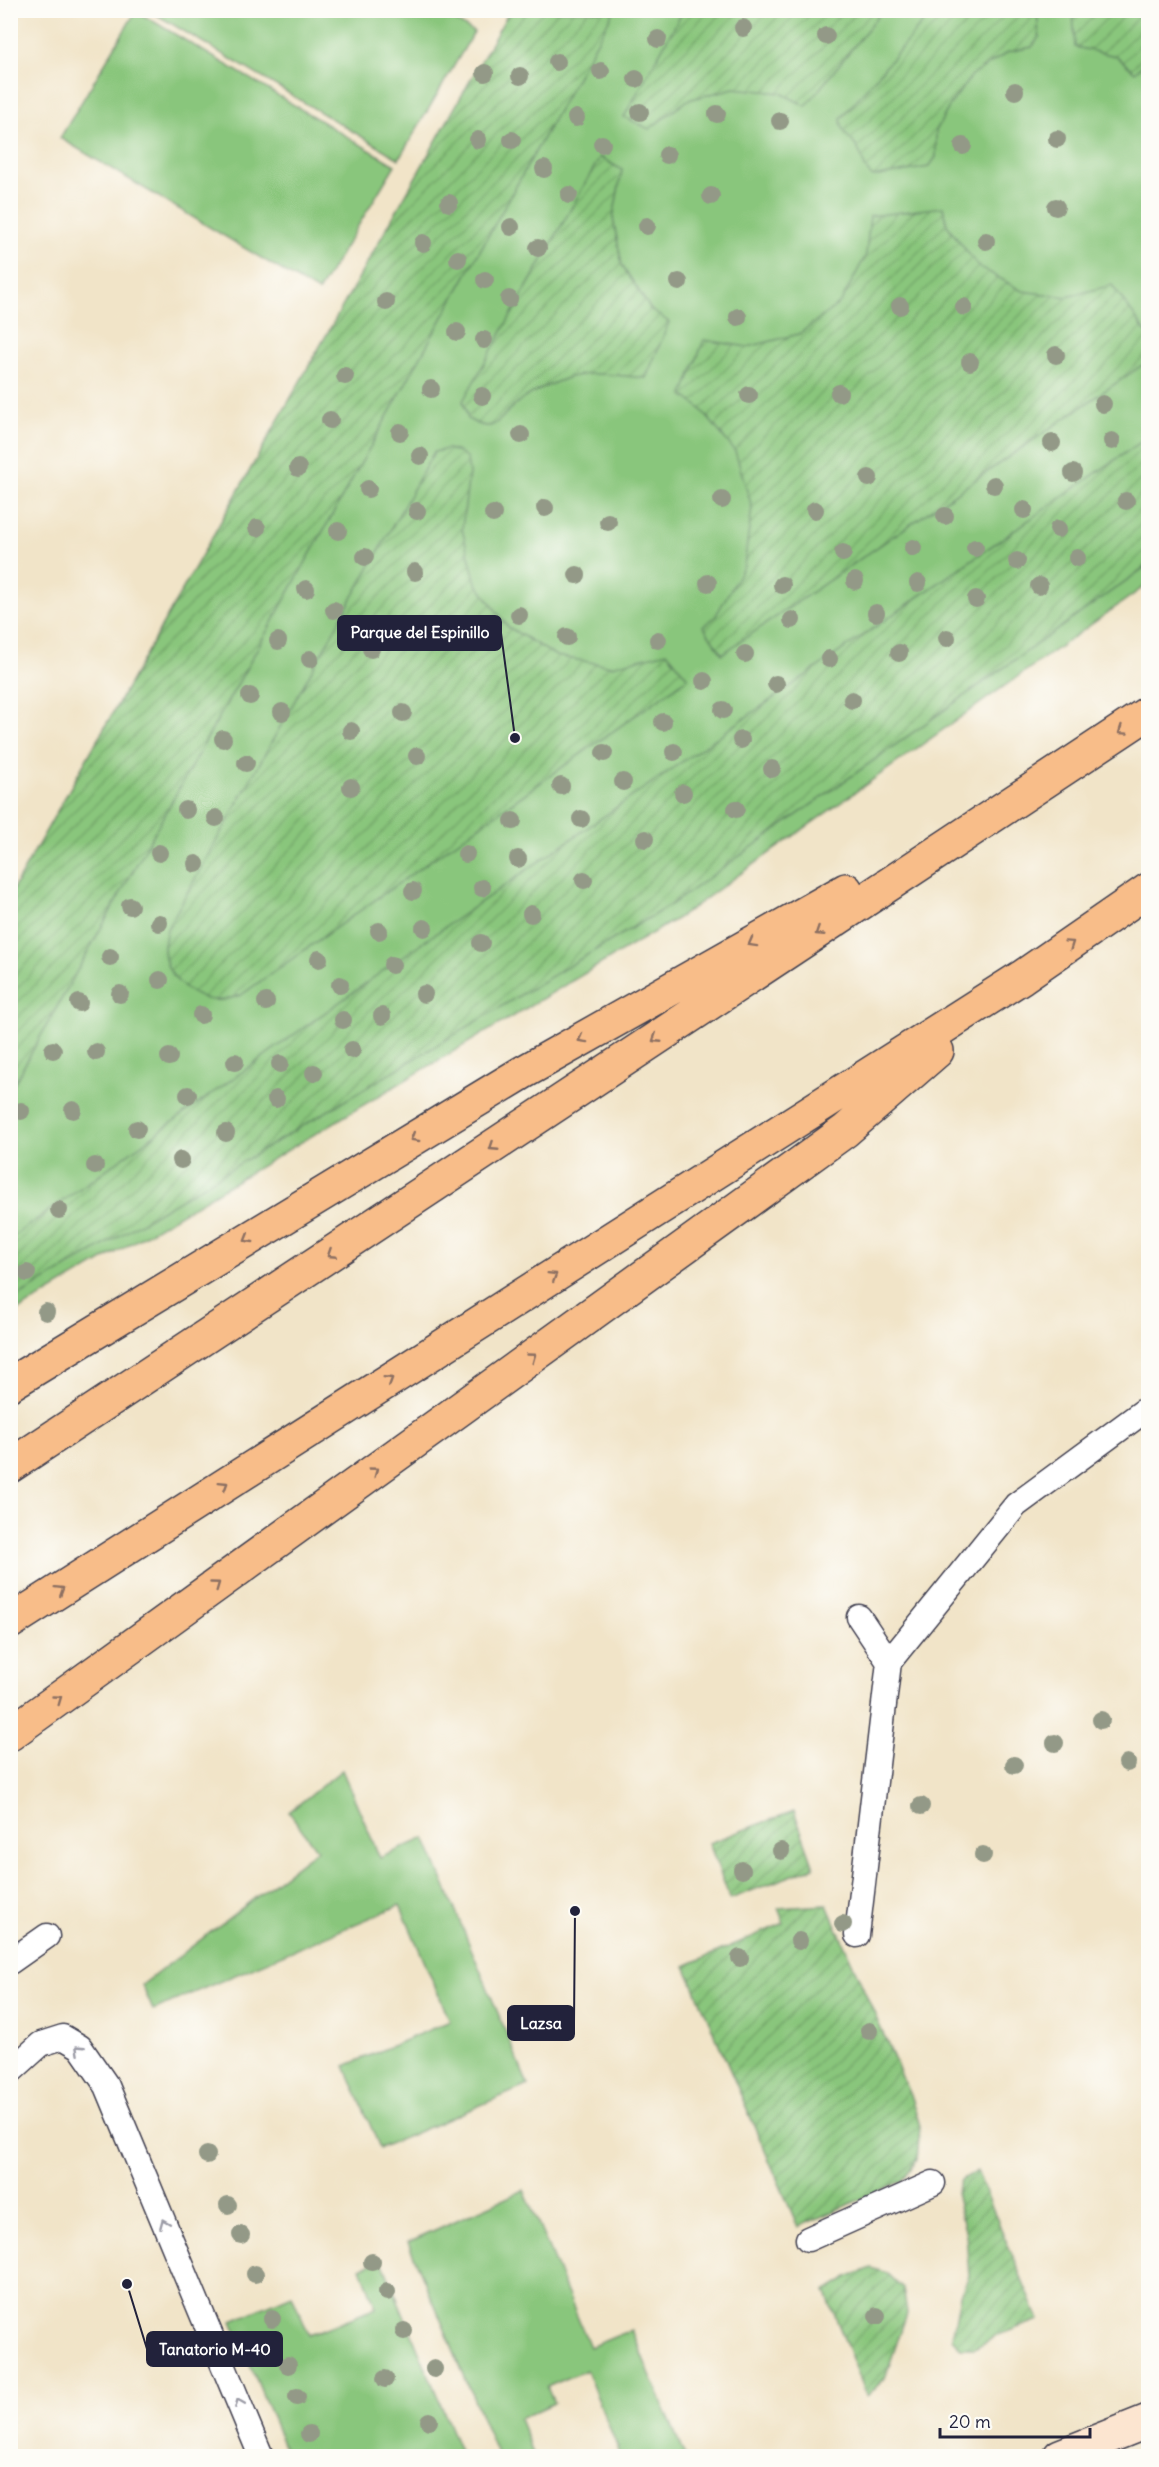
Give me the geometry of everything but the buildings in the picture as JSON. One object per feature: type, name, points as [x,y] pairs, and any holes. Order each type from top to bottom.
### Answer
[{"type":"highway","points":[[10,1466],[1149,713]]},
{"type":"highway","points":[[10,1384],[522,1073],[1096,749]]},
{"type":"highway","points":[[10,1622],[1022,977],[1149,890]]},
{"type":"highway","points":[[10,1734],[845,1131],[1022,977]]},
{"type":"main road","points":[[1060,2457],[1149,2421]]},
{"type":"lane","points":[[857,1935],[889,1662],[1016,1505],[1149,1408]]},
{"type":"lane","points":[[859,1617],[889,1662]]},
{"type":"lane","points":[[10,1962],[47,1936]]},
{"type":"lane","points":[[10,2072],[41,2044],[63,2037],[80,2047],[107,2086],[261,2457]]},
{"type":"lane","points":[[808,2239],[933,2183]]},
{"type":"green space","points":[[510,10],[614,11],[11,1089],[11,893]]},
{"type":"green space","points":[[136,11],[395,165],[318,292],[60,138]]},
{"type":"green space","points":[[150,11],[439,11],[474,32],[399,159]]},
{"type":"green space","points":[[510,11],[1148,11],[1148,584],[681,916],[11,1315],[11,893]]},
{"type":"green space","points":[[683,11],[882,11],[806,106],[781,93],[734,88],[688,100],[649,129],[624,117]]},
{"type":"green space","points":[[933,11],[1037,11],[1039,37],[1032,47],[1008,52],[972,75],[950,105],[936,131],[936,157],[929,167],[873,177],[865,168],[856,146],[845,133],[841,118]]},
{"type":"green space","points":[[1073,11],[1148,11],[1148,60],[1135,72],[1116,56],[1075,47]]},
{"type":"green space","points":[[600,157],[622,170],[613,218],[622,265],[651,310],[669,322],[646,378],[586,374],[567,378],[522,399],[491,426],[478,424],[468,419],[463,401]]},
{"type":"green space","points":[[943,207],[947,225],[978,266],[1022,291],[1067,297],[1112,285],[1148,335],[1148,361],[722,654],[703,626],[715,617],[744,566],[752,507],[735,451],[700,408],[683,395],[704,340],[748,347],[799,334],[841,302],[866,255],[870,216]]},
{"type":"green space","points":[[1148,437],[1148,565],[672,904],[11,1301],[11,1238],[412,950]]},
{"type":"green space","points":[[448,449],[458,452],[467,459],[469,473],[462,529],[476,583],[508,627],[556,656],[611,666],[667,652],[688,678],[241,995],[223,1000],[212,1000],[192,993],[175,978],[165,959],[167,929],[434,452]]},
{"type":"green space","points":[[342,1770],[380,1858],[425,1838],[528,2085],[380,2148],[345,2066],[450,2021],[400,1905],[153,2010],[142,1985],[317,1850],[289,1812]]},
{"type":"green space","points":[[794,1811],[814,1867],[730,1899],[709,1843]]},
{"type":"green space","points":[[827,1905],[912,2100],[920,2126],[917,2160],[902,2181],[798,2227],[685,1966],[784,1923],[778,1908]]},
{"type":"green space","points":[[977,2171],[1039,2320],[1001,2334],[974,2348],[961,2348],[952,2338],[960,2295],[969,2276],[966,2235],[956,2193],[961,2180]]},
{"type":"green space","points":[[524,2190],[590,2347],[631,2330],[685,2456],[621,2456],[586,2370],[547,2387],[554,2403],[519,2419],[534,2456],[498,2456],[408,2242]]},
{"type":"green space","points":[[381,2259],[462,2456],[288,2456],[232,2321],[292,2295],[309,2335],[376,2308],[361,2268]]},
{"type":"green space","points":[[871,2268],[887,2273],[903,2288],[907,2313],[885,2378],[867,2396],[825,2291],[850,2276]]},
{"type":"place","name":"Parque del Espinillo","points":[[515,738]]},
{"type":"place","name":"Lazsa","points":[[575,1911]]},
{"type":"place","name":"Tanatorio M-40","points":[[127,2284]]}]
